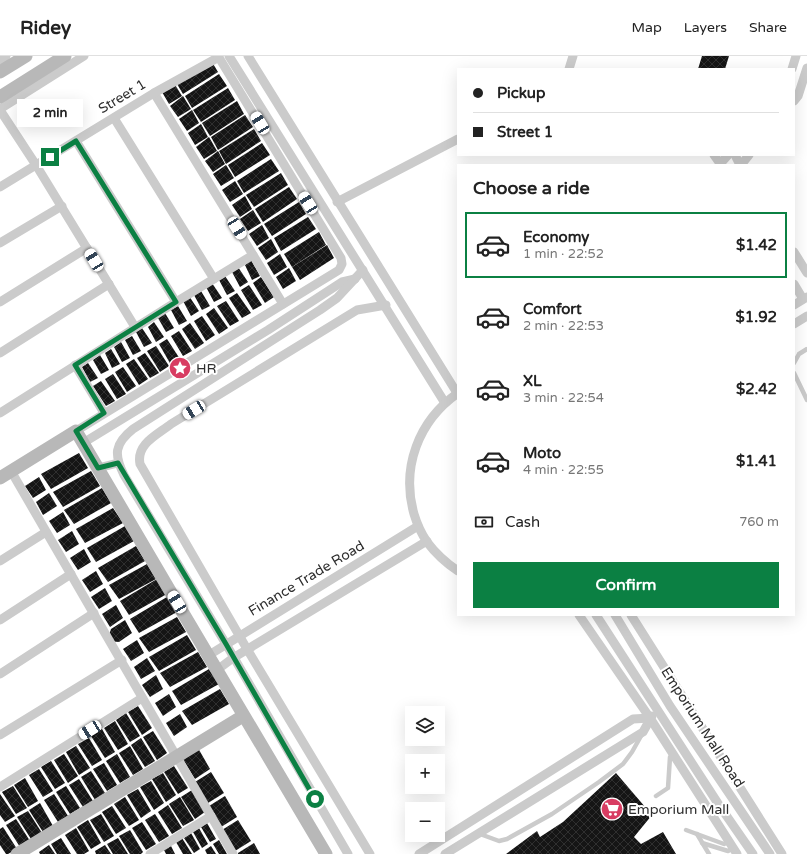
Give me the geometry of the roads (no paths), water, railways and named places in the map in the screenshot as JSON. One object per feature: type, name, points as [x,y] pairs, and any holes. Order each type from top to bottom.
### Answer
[{"type":"street","points":[[0,60],[6,56]]},
{"type":"street","points":[[0,72],[26,56]]},
{"type":"street","points":[[0,97],[65,56]]},
{"type":"street","points":[[84,56],[0,109],[62,206],[135,327]]},
{"type":"street","points":[[219,56],[341,258],[342,264],[339,270],[104,413],[6,475],[46,532],[122,660],[175,756],[233,854]]},
{"type":"street","name":"Street 1","points":[[0,187],[154,93],[219,56]]},
{"type":"street","points":[[229,56],[445,403]]},
{"type":"street","points":[[248,56],[337,202],[457,391]]},
{"type":"street","points":[[569,68],[573,56]]},
{"type":"street","points":[[792,68],[796,56]]},
{"type":"street","points":[[795,100],[798,96],[807,68]]},
{"type":"street","points":[[154,93],[283,304]]},
{"type":"street","points":[[114,118],[214,279]]},
{"type":"street","points":[[337,202],[457,140]]},
{"type":"street","points":[[76,141],[176,302]]},
{"type":"street","points":[[742,164],[748,156]]},
{"type":"street","points":[[0,243],[62,206]]},
{"type":"street","points":[[0,302],[87,248]]},
{"type":"street","points":[[795,254],[807,273]]},
{"type":"street","points":[[0,413],[135,327],[253,256]]},
{"type":"street","points":[[348,854],[226,644],[118,463],[118,445],[124,436],[133,429],[337,298],[363,270]]},
{"type":"street","points":[[83,443],[268,330],[342,282],[356,279]]},
{"type":"street","points":[[0,353],[109,284]]},
{"type":"street","points":[[795,285],[805,298],[795,304]]},
{"type":"street","points":[[370,854],[247,650],[140,464],[139,457],[140,450],[147,442],[171,424],[357,310],[386,306]]},
{"type":"street","points":[[795,323],[807,316]]},
{"type":"street","points":[[75,365],[104,413]]},
{"type":"street","points":[[457,394],[445,403],[427,423],[415,447],[409,473],[410,500],[418,526],[427,541],[442,560],[457,570]]},
{"type":"street","points":[[76,431],[209,655],[243,716],[326,854]]},
{"type":"street","points":[[98,468],[118,463]]},
{"type":"street","name":"Finance Trade Road","points":[[209,655],[239,635],[418,526]]},
{"type":"street","points":[[0,561],[46,532]]},
{"type":"street","points":[[217,670],[233,658],[427,541]]},
{"type":"street","points":[[0,620],[71,574]]},
{"type":"street","points":[[0,674],[94,613]]},
{"type":"street","points":[[580,616],[650,718],[733,848]]},
{"type":"street","points":[[597,616],[752,854]]},
{"type":"street","name":"Emporium Mall Road","points":[[616,616],[670,706],[770,854]]},
{"type":"street","points":[[632,616],[782,854]]},
{"type":"street","points":[[0,735],[122,660]]},
{"type":"street","points":[[0,787],[142,698]]},
{"type":"street","points":[[445,854],[643,732],[650,718],[659,712]]},
{"type":"street","points":[[17,854],[175,756],[243,716]]},
{"type":"street","points":[[419,854],[633,719],[650,718]]},
{"type":"street","points":[[150,854],[211,816]]},
{"type":"lane","points":[[795,361],[799,354],[807,349]]},
{"type":"lane","points":[[795,375],[807,400]]},
{"type":"lane","points":[[478,834],[499,841],[524,830],[552,814],[623,764],[632,752],[643,732]]},
{"type":"lane","points":[[656,796],[668,788],[670,757],[673,754]]},
{"type":"lane","points":[[686,830],[733,848]]},
{"type":"lane","points":[[697,834],[709,854]]},
{"type":"lane","points":[[702,843],[728,851],[733,848]]},
{"type":"place","name":"HR","points":[[180,368]]},
{"type":"place","name":"Emporium Mall","points":[[612,809]]}]
